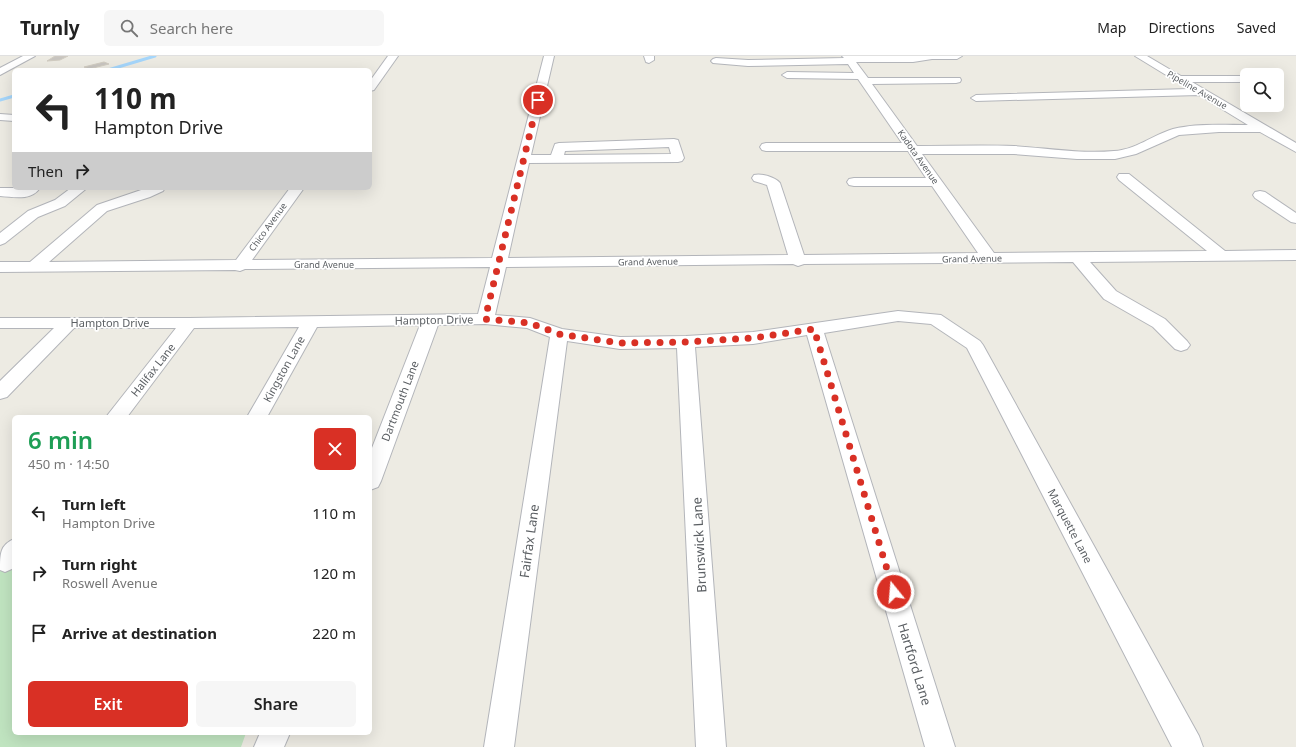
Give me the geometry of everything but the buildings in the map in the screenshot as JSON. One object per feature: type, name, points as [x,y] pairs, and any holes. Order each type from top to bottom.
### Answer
[{"type":"street","points":[[0,72],[30,56]]},
{"type":"street","points":[[374,78],[393,56]]},
{"type":"street","points":[[485,319],[549,56]]},
{"type":"street","points":[[716,61],[748,63],[849,59],[913,59],[932,56],[957,56]]},
{"type":"street","name":"Pipeline Avenue","points":[[1140,56],[1296,148]]},
{"type":"street","name":"Kadota Avenue","points":[[849,59],[990,259]]},
{"type":"street","points":[[780,76],[956,80]]},
{"type":"street","points":[[1183,82],[1240,78]]},
{"type":"street","points":[[1158,81],[1240,84]]},
{"type":"street","points":[[976,98],[1202,92]]},
{"type":"street","points":[[0,117],[12,118]]},
{"type":"street","points":[[766,147],[1008,150],[1067,154],[1115,155],[1130,153],[1160,138],[1178,132],[1204,129],[1262,128]]},
{"type":"street","points":[[524,159],[557,159],[678,158],[674,143],[667,143],[559,147],[557,159]]},
{"type":"street","points":[[1124,177],[1222,256]]},
{"type":"street","points":[[759,178],[773,183],[798,261]]},
{"type":"street","points":[[854,182],[936,182]]},
{"type":"street","points":[[0,192],[26,193],[30,190]]},
{"type":"street","points":[[0,240],[33,214],[60,203],[77,190]]},
{"type":"street","points":[[34,267],[102,208],[154,190]]},
{"type":"street","name":"Chico Avenue","points":[[240,266],[296,190]]},
{"type":"street","points":[[1260,195],[1296,219]]},
{"type":"street","name":"Grand Avenue","points":[[0,267],[498,264],[1296,255]]},
{"type":"street","points":[[1078,258],[1110,295],[1159,323],[1181,345]]},
{"type":"street","name":"Hampton Drive","points":[[0,323],[189,324],[485,319],[530,323],[559,334],[620,343],[686,342],[753,338],[898,316],[936,319]]},
{"type":"street","name":"Marquette Lane","points":[[936,319],[974,345],[1188,747]]},
{"type":"street","name":"Dartmouth Lane","points":[[372,476],[431,320]]},
{"type":"street","name":"Kingston Lane","points":[[258,415],[311,321]]},
{"type":"street","points":[[0,392],[69,323]]},
{"type":"street","name":"Halifax Lane","points":[[118,415],[189,324]]},
{"type":"street","name":"Hartford Lane","points":[[814,329],[940,747]]},
{"type":"street","name":"Fairfax Lane","points":[[499,747],[559,334]]},
{"type":"street","name":"Brunswick Lane","points":[[686,342],[711,747]]},
{"type":"street","points":[[270,747],[274,735]]},
{"type":"green space","points":[[0,570],[12,570],[12,735],[245,735],[241,747],[0,747]]},
{"type":"waterway","points":[[115,68],[155,56]]},
{"type":"waterway","points":[[0,100],[12,97]]},
{"type":"route","points":[[538,100],[485,319],[530,323],[559,334],[620,343],[686,342],[753,338],[814,329],[894,592]]}]
